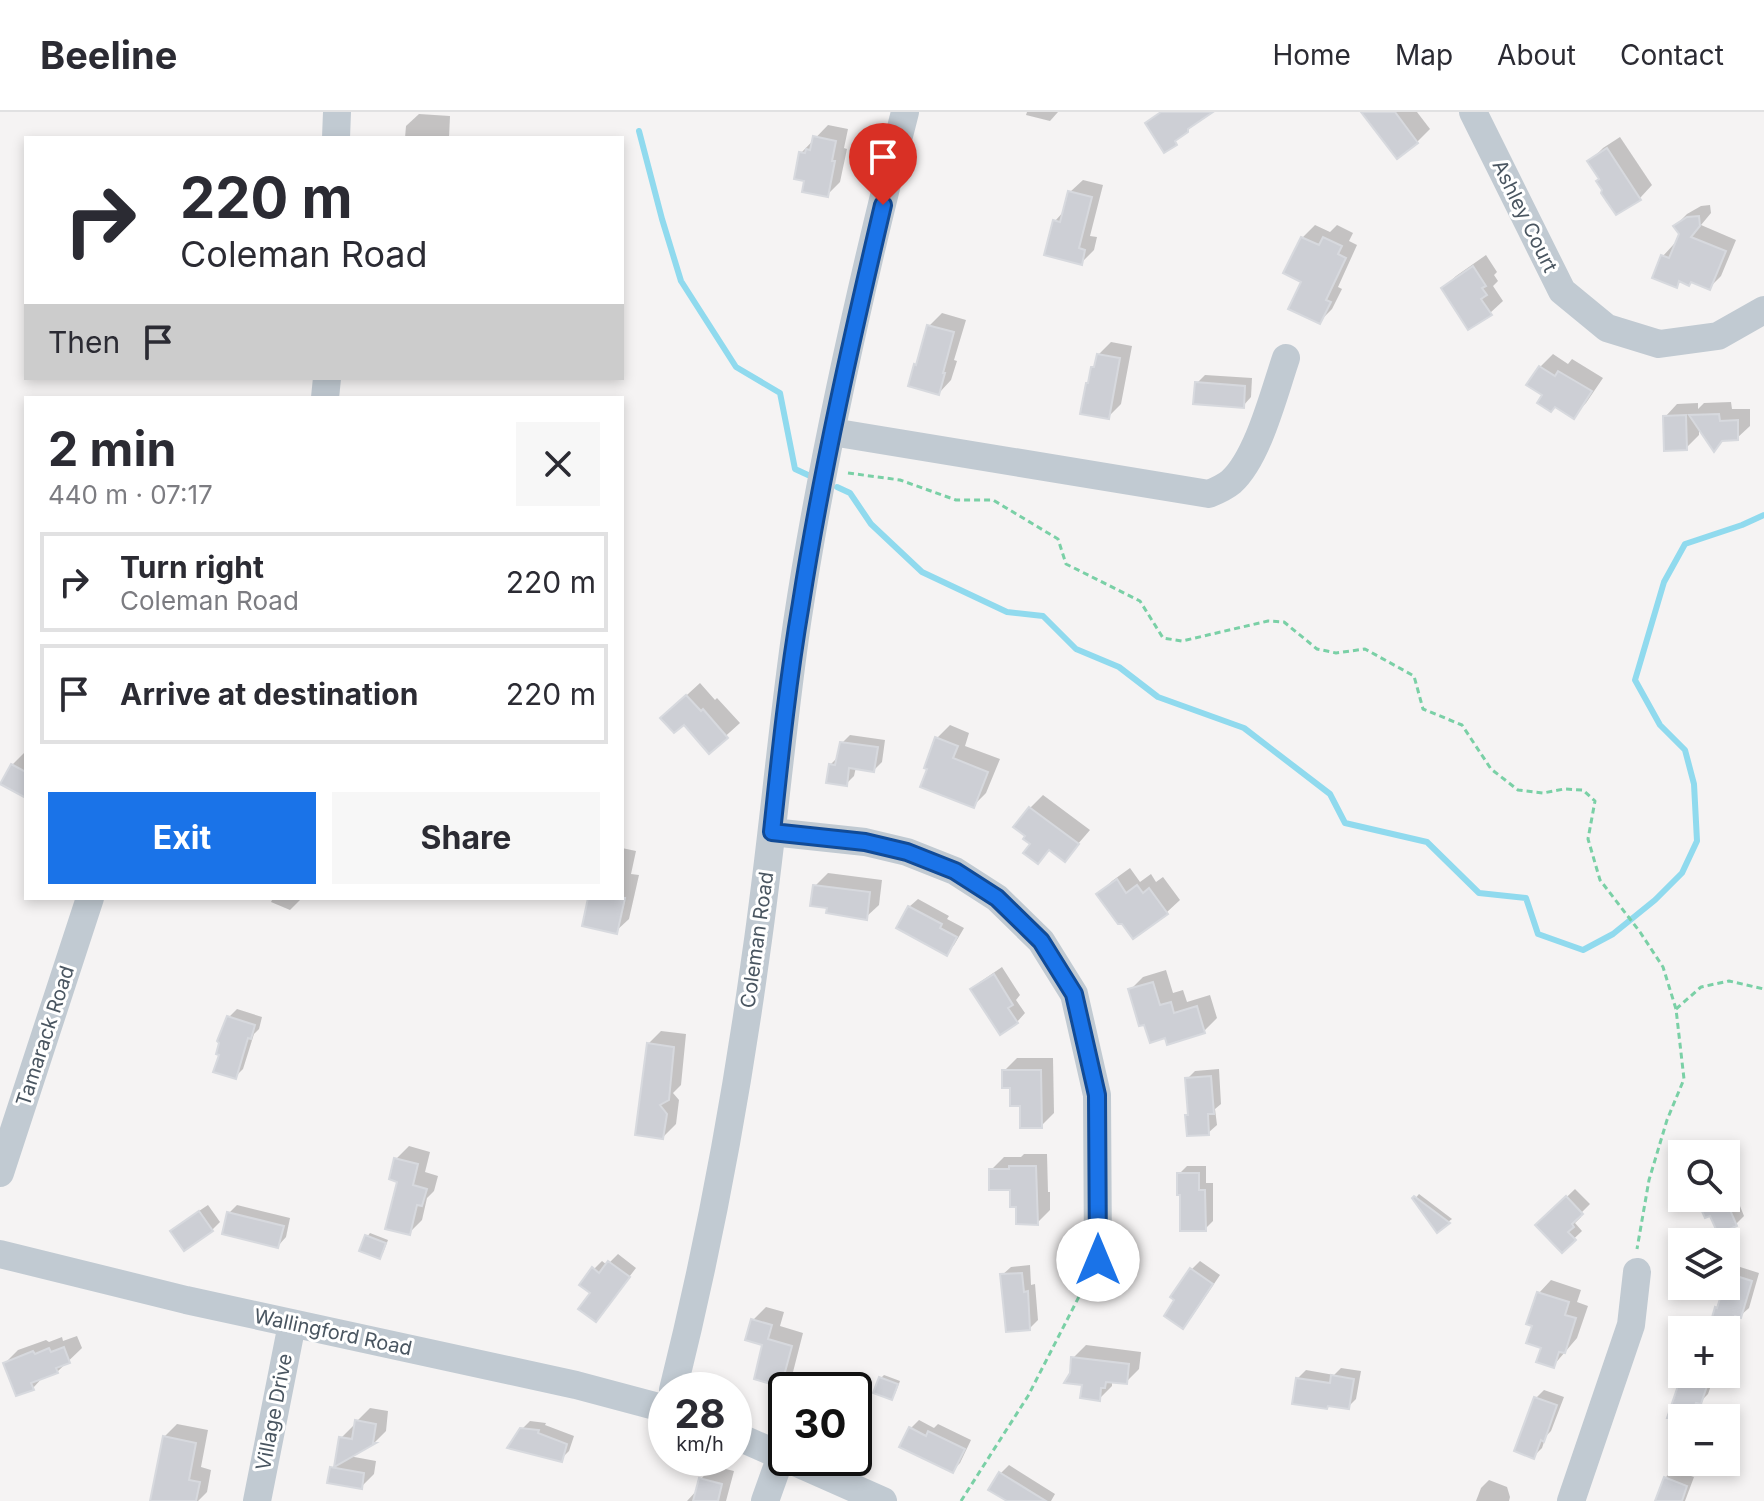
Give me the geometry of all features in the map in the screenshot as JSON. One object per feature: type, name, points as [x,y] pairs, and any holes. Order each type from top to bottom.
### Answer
[{"type":"street","points":[[336,136],[337,112]]},
{"type":"street","name":"Coleman Road","points":[[677,1372],[720,1181],[750,1000],[797,625],[825,470],[854,327],[905,112]]},
{"type":"street","name":"Ashley Court","points":[[1473,112],[1562,291],[1607,328],[1659,344],[1718,336],[1764,310]]},
{"type":"street","points":[[832,432],[1209,494],[1230,483],[1248,460],[1286,358]]},
{"type":"street","points":[[772,832],[865,842],[907,852],[955,871],[997,898],[1041,941],[1074,994],[1097,1095],[1098,1260]]},
{"type":"street","name":"Tamarack Road","points":[[0,1173],[89,900]]},
{"type":"street","name":"Wallingford Road","points":[[0,1254],[83,1276],[576,1385],[648,1404]]},
{"type":"street","points":[[1571,1501],[1631,1325],[1637,1272]]},
{"type":"street","name":"Village Drive","points":[[257,1501],[292,1324]]},
{"type":"street","points":[[765,1501],[774,1476]]},
{"type":"street","points":[[826,1476],[883,1501]]},
{"type":"path","points":[[825,470],[900,480],[956,500],[993,500],[1058,539],[1066,564],[1140,601],[1163,638],[1182,641],[1268,621],[1284,622],[1317,649],[1336,653],[1365,649],[1414,676],[1423,709],[1462,725],[1491,769],[1518,790],[1543,793],[1564,789],[1583,790],[1595,801],[1588,839],[1600,880],[1663,967],[1676,1009],[1684,1079],[1667,1120],[1649,1180],[1637,1247],[1637,1272]]},
{"type":"path","points":[[1676,1009],[1701,987],[1729,981],[1764,989]]},
{"type":"path","points":[[961,1501],[1028,1396],[1098,1260]]},
{"type":"building","points":[[1161,112],[1213,112],[1188,129],[1175,141],[1177,145],[1164,153],[1145,123]]},
{"type":"building","points":[[1361,112],[1395,112],[1418,143],[1397,159]]},
{"type":"building","points":[[813,136],[836,141],[828,197],[802,192],[804,181],[794,179],[799,152],[810,150]]},
{"type":"building","points":[[1607,148],[1641,200],[1616,215],[1601,193],[1596,181],[1599,179],[1587,161]]},
{"type":"building","points":[[1068,191],[1092,197],[1079,248],[1085,250],[1082,265],[1044,255],[1053,220],[1060,222]]},
{"type":"building","points":[[1699,216],[1700,226],[1691,237],[1726,251],[1710,290],[1679,281],[1677,288],[1652,278],[1661,255],[1669,258],[1679,234],[1673,226],[1687,217]]},
{"type":"building","points":[[1301,237],[1319,245],[1323,237],[1342,246],[1338,254],[1346,258],[1326,300],[1331,302],[1320,324],[1288,309],[1301,282],[1283,273]]},
{"type":"building","points":[[1473,266],[1486,286],[1482,288],[1487,295],[1481,299],[1492,315],[1468,330],[1441,288]]},
{"type":"building","points":[[927,325],[954,332],[939,395],[908,386]]},
{"type":"building","points":[[1097,354],[1120,358],[1109,419],[1080,414],[1086,383]]},
{"type":"building","points":[[1539,366],[1555,376],[1558,371],[1592,391],[1574,419],[1555,407],[1551,412],[1537,403],[1542,395],[1526,385]]},
{"type":"building","points":[[1195,382],[1245,386],[1244,408],[1193,404]]},
{"type":"building","points":[[1719,414],[1720,421],[1738,420],[1738,440],[1722,441],[1714,452],[1689,415]]},
{"type":"building","points":[[1686,415],[1687,450],[1664,451],[1663,416]]},
{"type":"building","points":[[686,695],[728,738],[709,754],[684,725],[674,733],[660,718]]},
{"type":"building","points":[[935,737],[958,746],[953,758],[988,772],[974,808],[920,787]]},
{"type":"building","points":[[840,742],[878,747],[874,772],[849,768],[847,786],[826,783],[829,764],[835,765]]},
{"type":"building","points":[[11,764],[24,771],[24,797],[0,784]]},
{"type":"building","points":[[1029,807],[1079,844],[1065,862],[1049,850],[1038,864],[1023,853],[1030,844],[1013,827]]},
{"type":"building","points":[[1117,879],[1126,893],[1137,885],[1143,893],[1149,888],[1168,914],[1133,939],[1096,894]]},
{"type":"building","points":[[813,885],[870,892],[867,920],[826,913],[827,908],[810,906]]},
{"type":"building","points":[[625,898],[617,934],[582,926],[588,900]]},
{"type":"building","points":[[908,906],[942,924],[940,928],[957,937],[947,956],[896,928]]},
{"type":"building","points":[[994,974],[1013,1005],[1008,1008],[1018,1023],[1000,1035],[970,989]]},
{"type":"building","points":[[1153,982],[1160,1005],[1171,1002],[1174,1013],[1197,1006],[1205,1033],[1167,1045],[1165,1038],[1150,1043],[1144,1025],[1139,1026],[1128,989]]},
{"type":"building","points":[[227,1016],[255,1025],[236,1079],[213,1072],[219,1055],[216,1054],[217,1041]]},
{"type":"building","points":[[647,1043],[674,1047],[669,1100],[660,1105],[667,1114],[663,1139],[635,1135]]},
{"type":"building","points":[[1002,1070],[1041,1070],[1042,1128],[1020,1128],[1020,1106],[1010,1106],[1010,1088],[1002,1088]]},
{"type":"building","points":[[1211,1076],[1214,1114],[1208,1114],[1209,1135],[1187,1136],[1185,1078]]},
{"type":"building","points":[[394,1158],[418,1164],[413,1185],[427,1189],[422,1206],[417,1205],[410,1235],[385,1229],[397,1182],[389,1179]]},
{"type":"building","points":[[1009,1166],[1036,1166],[1038,1225],[1016,1224],[1016,1207],[1010,1207],[1010,1190],[989,1190],[989,1169],[1009,1169]]},
{"type":"building","points":[[1177,1173],[1199,1173],[1199,1190],[1205,1190],[1206,1231],[1180,1231]]},
{"type":"building","points":[[1414,1196],[1450,1223],[1437,1233],[1412,1198]]},
{"type":"building","points":[[1566,1196],[1583,1214],[1568,1232],[1576,1240],[1562,1253],[1535,1225]]},
{"type":"building","points":[[199,1211],[213,1231],[184,1251],[170,1231]]},
{"type":"building","points":[[227,1212],[284,1226],[278,1248],[222,1234]]},
{"type":"building","points":[[1702,1212],[1731,1212],[1737,1226],[1715,1228],[1710,1216],[1705,1218]]},
{"type":"building","points":[[365,1235],[386,1243],[380,1259],[359,1251]]},
{"type":"building","points":[[608,1261],[630,1277],[596,1322],[578,1309],[590,1293],[579,1285],[592,1267],[599,1273]]},
{"type":"building","points":[[1190,1268],[1213,1284],[1183,1329],[1164,1316],[1174,1300],[1170,1297]]},
{"type":"building","points":[[1022,1273],[1024,1292],[1028,1291],[1030,1330],[1006,1332],[1000,1274]]},
{"type":"building","points":[[1740,1277],[1752,1281],[1741,1318],[1712,1316],[1720,1300],[1740,1300]]},
{"type":"building","points":[[1537,1292],[1569,1302],[1565,1315],[1576,1318],[1565,1353],[1559,1352],[1554,1368],[1536,1362],[1541,1348],[1526,1343],[1532,1326],[1526,1324]]},
{"type":"building","points":[[751,1319],[772,1325],[768,1339],[792,1346],[785,1372],[768,1372],[768,1383],[754,1379],[762,1345],[745,1340]]},
{"type":"building","points":[[64,1347],[70,1363],[56,1368],[58,1373],[31,1383],[34,1390],[16,1396],[3,1363],[33,1351],[35,1354],[49,1348],[51,1352]]},
{"type":"building","points":[[1071,1357],[1129,1364],[1127,1384],[1106,1382],[1105,1388],[1101,1388],[1100,1401],[1080,1398],[1082,1385],[1064,1383],[1070,1373]]},
{"type":"building","points":[[1331,1375],[1354,1379],[1349,1409],[1292,1404],[1296,1378],[1330,1383]]},
{"type":"building","points":[[879,1377],[898,1384],[892,1400],[873,1393]]},
{"type":"building","points":[[1677,1388],[1706,1388],[1701,1404],[1672,1404]]},
{"type":"building","points":[[1534,1397],[1557,1405],[1544,1442],[1541,1440],[1534,1459],[1514,1451]]},
{"type":"building","points":[[355,1420],[376,1424],[373,1443],[376,1443],[334,1467],[339,1437],[352,1439]]},
{"type":"building","points":[[909,1427],[926,1436],[928,1431],[965,1449],[953,1473],[899,1447]]},
{"type":"building","points":[[520,1428],[539,1430],[538,1433],[567,1444],[562,1462],[507,1448]]},
{"type":"building","points":[[163,1436],[196,1443],[189,1480],[200,1482],[196,1501],[150,1501]]},
{"type":"building","points":[[330,1467],[364,1473],[362,1489],[327,1483]]},
{"type":"building","points":[[999,1472],[1046,1501],[1007,1501],[988,1490]]},
{"type":"building","points":[[1664,1477],[1687,1486],[1682,1501],[1655,1501]]},
{"type":"building","points":[[699,1478],[722,1484],[718,1501],[693,1501]]},
{"type":"waterway","points":[[639,131],[681,281],[736,367],[780,393],[795,469],[808,475]]},
{"type":"waterway","points":[[837,487],[850,493],[871,524],[922,572],[1007,612],[1043,616],[1076,649],[1119,667],[1158,697],[1244,728],[1330,794],[1345,823],[1427,842],[1479,893],[1526,898],[1538,934],[1583,950],[1613,934],[1655,900],[1682,873],[1697,841],[1694,784],[1685,750],[1660,725],[1635,680],[1664,582],[1685,544],[1764,515]]},
{"type":"route","points":[[883,205],[854,327],[808,560],[772,832],[865,842],[907,852],[955,871],[997,898],[1041,941],[1074,994],[1097,1095],[1098,1260]]}]
